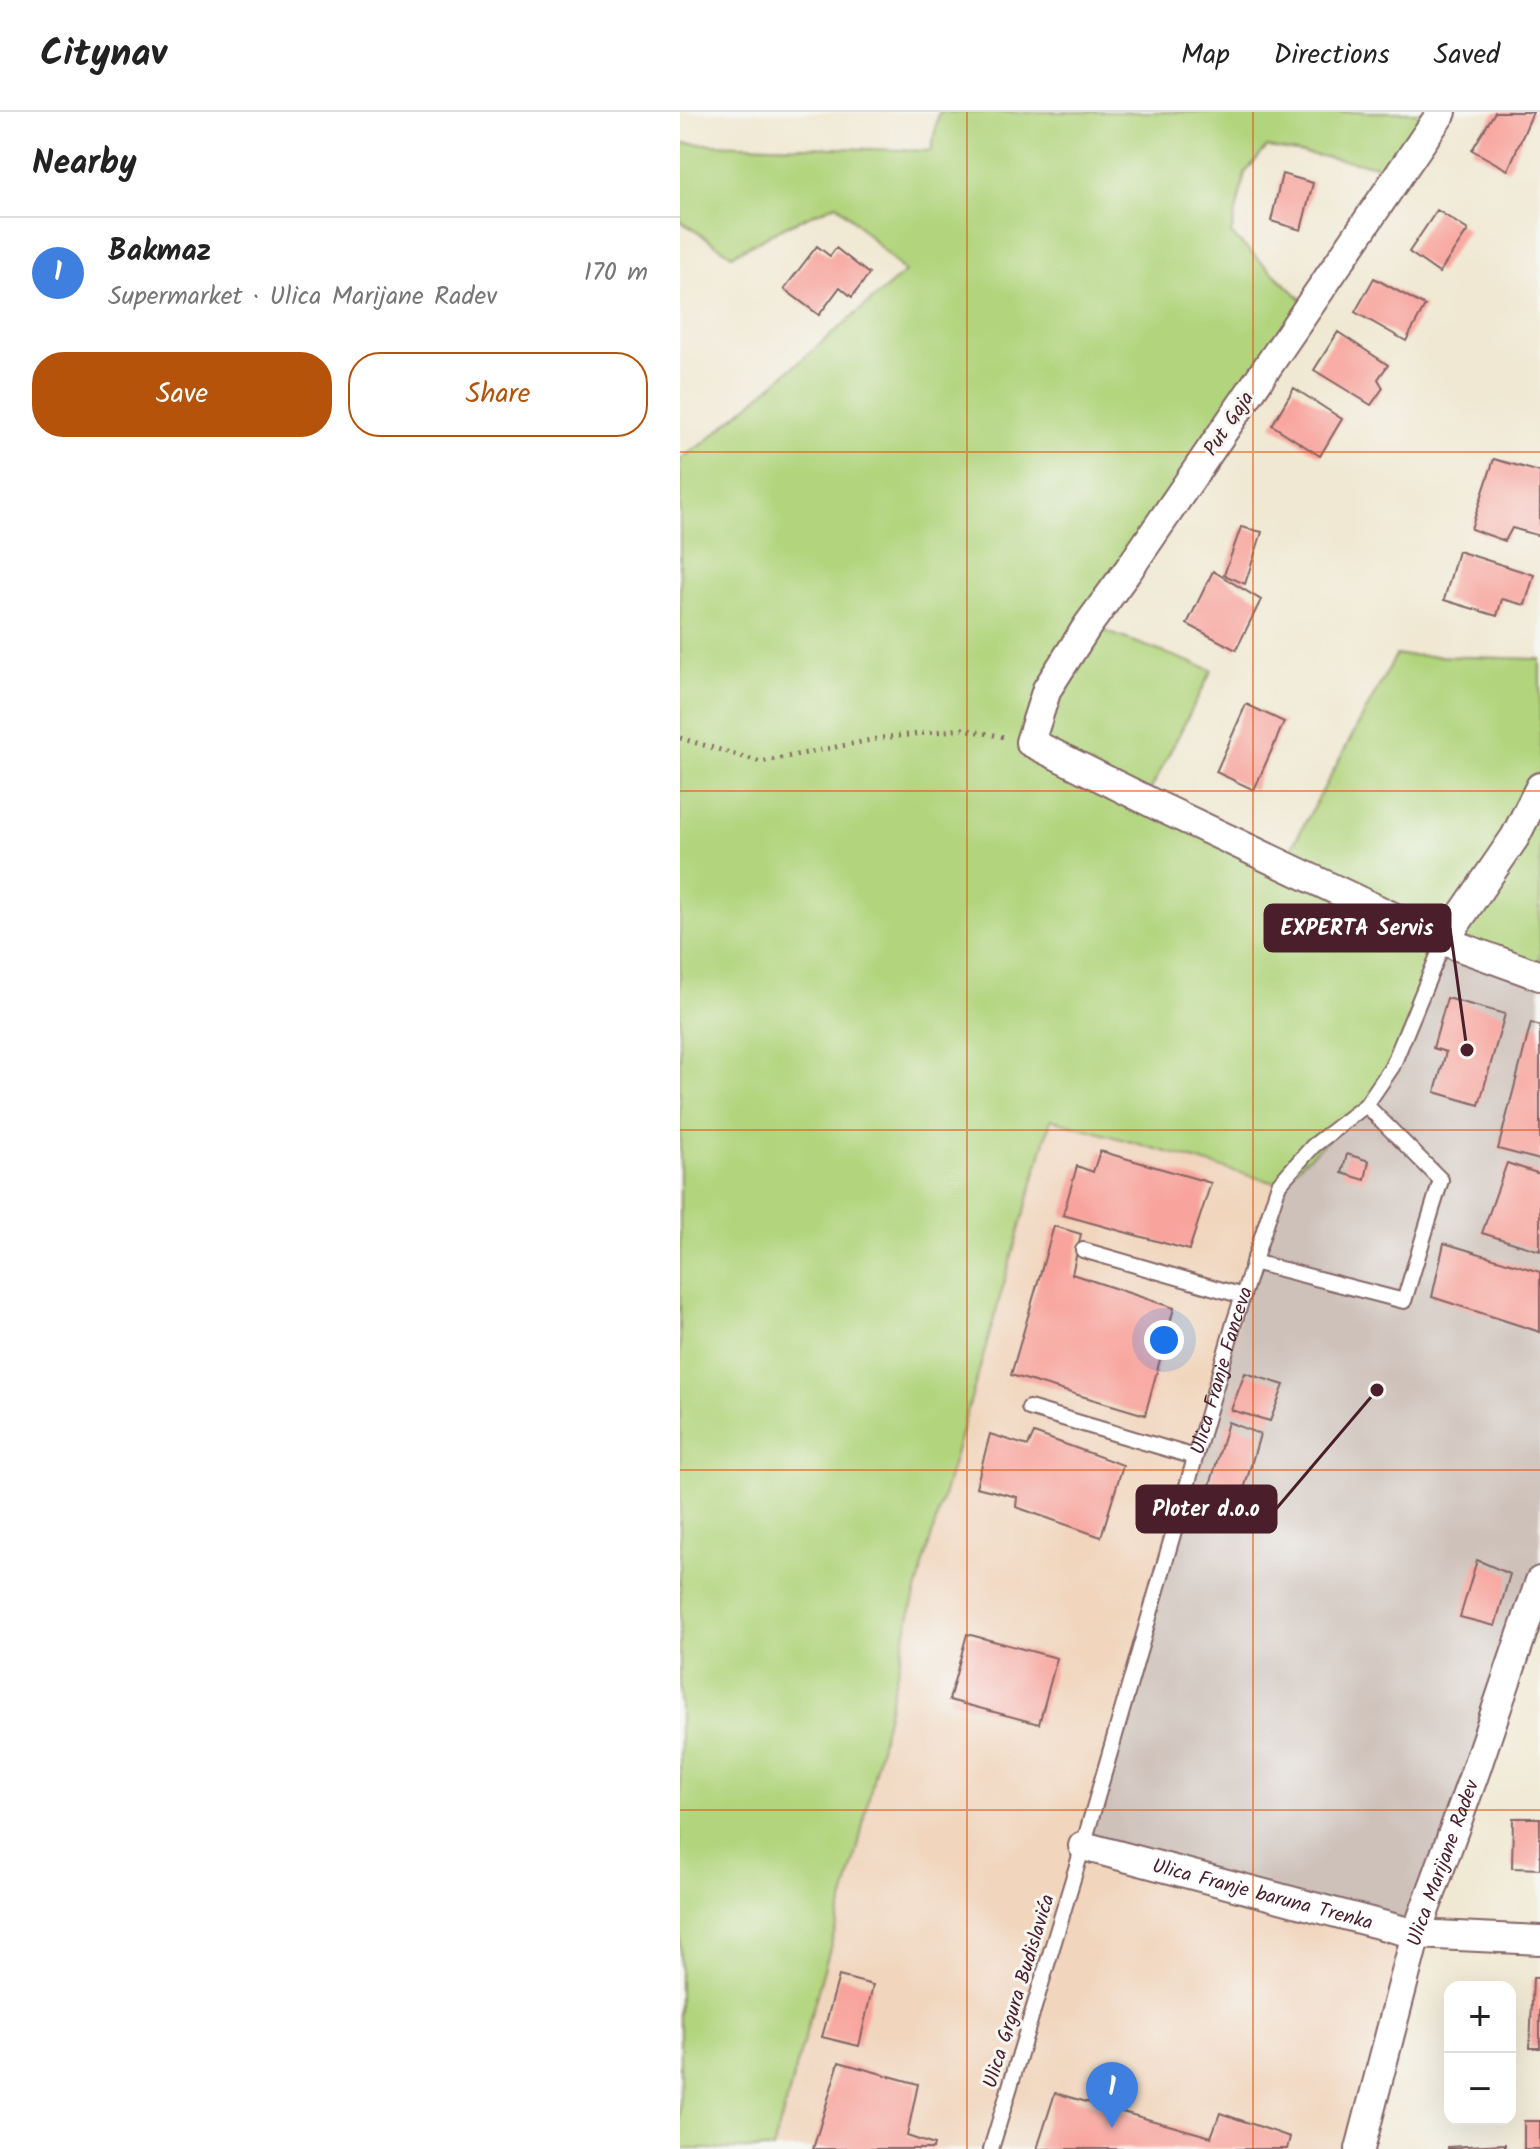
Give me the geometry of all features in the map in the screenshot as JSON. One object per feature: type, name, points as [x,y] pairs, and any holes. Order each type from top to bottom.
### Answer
[{"type":"street","name":"Put Gaja","points":[[1030,742],[1047,689],[1088,625],[1442,112]]},
{"type":"street","points":[[1030,742],[1444,941],[1540,976]]},
{"type":"street","points":[[1444,941],[1515,837],[1540,787]]},
{"type":"street","name":"Ulica Marijane Radev","points":[[1360,2149],[1416,1934],[1540,1581]]},
{"type":"street","name":"Ulica Franje baruna Trenka","points":[[1083,1846],[1416,1934],[1540,1940]]},
{"type":"lane","name":"Ulica Franje Fanceva","points":[[1083,1846],[1195,1457],[1279,1184],[1313,1146],[1366,1105],[1392,1067],[1444,941]]},
{"type":"lane","points":[[1253,1262],[1404,1301],[1441,1180],[1366,1105]]},
{"type":"lane","points":[[1083,1250],[1243,1296]]},
{"type":"lane","points":[[1029,1408],[1195,1457]]},
{"type":"lane","name":"Ulica Grgura Budislavića","points":[[991,2149],[1083,1846]]},
{"type":"path","points":[[680,738],[761,762],[881,738],[963,729],[1030,742]]},
{"type":"shaded area","points":[[1444,941],[1540,976],[1540,1575],[1416,1934],[1083,1846],[1279,1184]]},
{"type":"shaded area","points":[[1051,1119],[1279,1184],[1416,1934],[1349,2149],[773,2149],[855,1860],[912,1605]]},
{"type":"green space","points":[[939,112],[1442,112],[1402,170],[1267,147],[1245,173],[1231,234],[1309,306],[1088,625],[1212,670],[1148,795],[1286,858],[1396,655],[1540,659],[1540,976],[1444,941],[1392,1067],[1366,1105],[1279,1184],[1051,1119],[912,1605],[855,1860],[773,2149],[680,2149],[680,459],[704,443],[905,272],[837,204],[784,227],[732,255],[680,221],[680,143],[931,151]]},
{"type":"building","points":[[1495,112],[1533,112],[1508,170],[1472,150]]},
{"type":"building","points":[[1282,174],[1313,183],[1301,230],[1271,221]]},
{"type":"building","points":[[1437,210],[1468,230],[1439,273],[1409,252]]},
{"type":"building","points":[[817,246],[830,256],[836,248],[869,274],[852,297],[840,287],[819,315],[784,289]]},
{"type":"building","points":[[1374,278],[1425,306],[1406,341],[1355,312]]},
{"type":"building","points":[[1338,332],[1388,365],[1378,379],[1383,388],[1371,405],[1314,370]]},
{"type":"building","points":[[1294,388],[1342,419],[1320,456],[1272,425]]},
{"type":"building","points":[[1494,459],[1540,472],[1540,536],[1512,528],[1505,541],[1471,529]]},
{"type":"building","points":[[1241,527],[1262,532],[1245,584],[1224,575]]},
{"type":"building","points":[[1458,551],[1534,575],[1525,605],[1502,599],[1497,616],[1444,600]]},
{"type":"building","points":[[1213,571],[1261,600],[1236,650],[1187,624]]},
{"type":"building","points":[[1246,704],[1284,722],[1254,790],[1216,772]]},
{"type":"building","points":[[1447,998],[1505,1014],[1479,1105],[1435,1092],[1446,1052],[1433,1048]]},
{"type":"building","points":[[1531,1023],[1540,1026],[1540,1160],[1498,1149]]},
{"type":"building","points":[[1100,1151],[1211,1183],[1189,1250],[1063,1215],[1077,1166],[1093,1172]]},
{"type":"building","points":[[1347,1154],[1369,1161],[1365,1180],[1342,1173]]},
{"type":"building","points":[[1507,1163],[1540,1174],[1540,1251],[1482,1233]]},
{"type":"building","points":[[1054,1226],[1081,1234],[1072,1274],[1174,1308],[1145,1415],[1011,1375]]},
{"type":"building","points":[[1444,1243],[1540,1272],[1540,1332],[1432,1297]]},
{"type":"building","points":[[1245,1373],[1284,1385],[1270,1421],[1231,1410]]},
{"type":"building","points":[[1228,1422],[1260,1434],[1234,1524],[1202,1514]]},
{"type":"building","points":[[1034,1433],[1123,1465],[1101,1537],[1016,1507],[1017,1497],[976,1487],[990,1434],[1028,1446]]},
{"type":"building","points":[[1477,1560],[1510,1574],[1495,1626],[1460,1617]]},
{"type":"building","points":[[967,1634],[1057,1658],[1039,1724],[949,1700]]},
{"type":"building","points":[[1513,1818],[1540,1818],[1540,1869],[1512,1868]]},
{"type":"building","points":[[839,1976],[873,1985],[859,2046],[822,2037]]},
{"type":"building","points":[[1533,1978],[1540,1978],[1540,2048],[1530,2048]]},
{"type":"building","points":[[839,2062],[918,2084],[907,2136],[934,2145],[933,2149],[813,2149]]},
{"type":"building","points":[[1055,2093],[1211,2137],[1220,2113],[1290,2137],[1287,2149],[1037,2149]]},
{"type":"building","points":[[1524,2121],[1540,2121],[1540,2149],[1524,2149]]},
{"type":"building","points":[[1505,2144],[1505,2149],[1448,2149],[1448,2147]]},
{"type":"place","name":"EXPERTA Servis","points":[[1467,1050]]},
{"type":"place","name":"Ploter d.o.o","points":[[1377,1390]]},
{"type":"place","name":"Bakmaz","points":[[1112,2128]]}]
